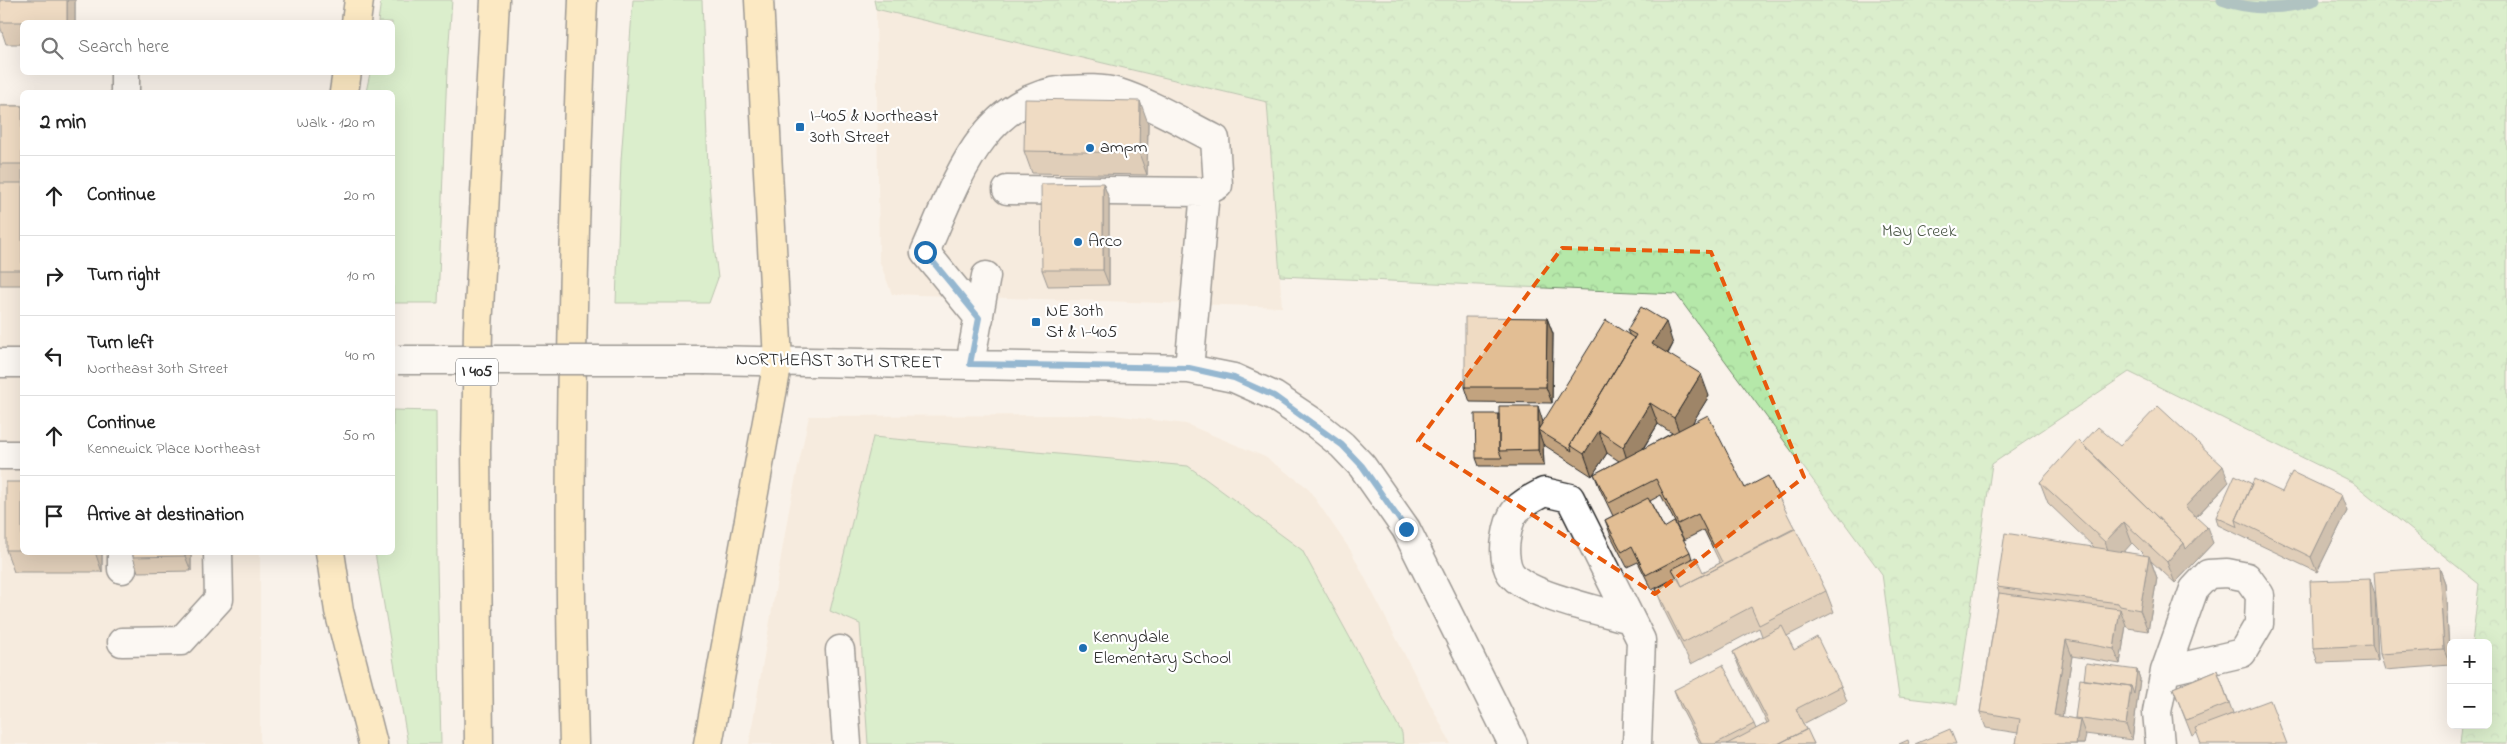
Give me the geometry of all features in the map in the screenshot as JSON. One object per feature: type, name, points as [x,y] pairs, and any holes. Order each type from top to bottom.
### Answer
[{"type":"highway","points":[[356,20],[359,0]]},
{"type":"highway","name":"I 405","points":[[479,744],[476,451],[478,329],[495,0]]},
{"type":"highway","points":[[574,744],[570,525],[571,437],[574,222],[583,0]]},
{"type":"highway","points":[[708,744],[778,361],[758,0]]},
{"type":"highway","points":[[344,90],[347,75]]},
{"type":"highway","points":[[330,555],[339,611],[373,744]]},
{"type":"street","points":[[125,75],[125,90]]},
{"type":"street","points":[[979,318],[925,252],[966,161],[990,128],[1025,100],[1048,92],[1094,88],[1121,94],[1215,139],[1218,185],[1205,192],[1007,190]]},
{"type":"street","points":[[1189,368],[1205,192]]},
{"type":"street","points":[[970,364],[986,276]]},
{"type":"street","name":"NORTHEAST 30TH STREET","points":[[395,360],[706,360],[1189,368],[1234,378],[1274,396],[1316,424],[1342,445],[1362,466],[1406,529],[1513,744]]},
{"type":"street","points":[[0,363],[20,363]]},
{"type":"street","points":[[0,455],[20,455]]},
{"type":"street","points":[[1630,619],[1532,589],[1512,575],[1504,550],[1508,521],[1522,504],[1544,492],[1570,498],[1641,640],[1637,744]]},
{"type":"street","points":[[122,642],[182,641],[219,599],[218,555]]},
{"type":"street","points":[[840,650],[847,744]]},
{"type":"street","points":[[2160,744],[2157,712],[2164,671]]},
{"type":"highlighted area","points":[[1562,248],[1711,252],[1804,477],[1655,594],[1418,441]]},
{"type":"shaded area","points":[[876,9],[1267,102],[1282,307],[892,294],[879,260]]},
{"type":"shaded area","points":[[0,104],[20,104],[20,555],[260,555],[260,744],[0,744]]},
{"type":"shaded area","name":"Kennydale Elementary School","points":[[1113,415],[1186,424],[1265,457],[1307,487],[1351,551],[1451,744],[749,744],[789,510],[809,416]]},
{"type":"green space","points":[[381,0],[452,0],[447,70],[438,303],[395,303],[395,90],[366,90],[370,75],[395,75],[395,20],[378,20]]},
{"type":"green space","points":[[633,0],[702,0],[708,169],[718,278],[709,303],[616,303],[621,160]]},
{"type":"green space","name":"May Creek","points":[[874,0],[2507,0],[2507,744],[2460,744],[2462,729],[2492,729],[2492,639],[2472,639],[2479,584],[2352,482],[2129,372],[1992,464],[1957,704],[1899,697],[1882,574],[1676,294],[1280,276],[1267,102],[876,9]]},
{"type":"green space","points":[[395,410],[436,411],[441,744],[408,744],[375,555],[395,555]]},
{"type":"green space","name":"Kennydale Elementary School","points":[[873,437],[1188,466],[1302,550],[1402,733],[1403,744],[868,744],[860,624],[830,611]]},
{"type":"building","points":[[0,0],[67,0],[67,20],[0,22]]},
{"type":"building","points":[[1025,99],[1140,101],[1139,153],[1024,151]]},
{"type":"building","points":[[0,106],[20,106],[20,164],[0,164]]},
{"type":"building","points":[[0,183],[20,183],[20,270],[0,270]]},
{"type":"building","name":"Arco","points":[[1103,183],[1103,270],[1042,270],[1041,184]]},
{"type":"building","points":[[1641,307],[1666,322],[1652,344],[1701,374],[1674,418],[1650,403],[1623,447],[1599,431],[1584,454],[1570,445],[1636,335],[1627,330]]},
{"type":"building","points":[[1465,317],[1547,318],[1546,387],[1465,387]]},
{"type":"building","points":[[1606,320],[1634,338],[1570,445],[1572,451],[1538,430]]},
{"type":"building","points":[[1499,406],[1538,406],[1538,450],[1499,451]]},
{"type":"building","points":[[2158,406],[2223,466],[2185,507],[2207,527],[2186,549],[2184,543],[2082,444],[2098,427],[2120,446]]},
{"type":"building","points":[[1475,414],[1499,414],[1499,451],[1502,458],[1476,458]]},
{"type":"building","points":[[1708,415],[1745,488],[1768,476],[1795,529],[1682,586],[1672,569],[1696,557],[1703,572],[1722,562],[1698,514],[1678,524],[1656,479],[1609,503],[1594,474]]},
{"type":"building","points":[[2078,440],[2184,543],[2167,562],[2124,522],[2105,542],[2040,482]]},
{"type":"building","points":[[2292,472],[2341,495],[2311,557],[2236,520],[2254,479],[2282,492]]},
{"type":"building","points":[[2235,475],[2252,484],[2236,520],[2238,527],[2216,517]]},
{"type":"building","points":[[6,482],[20,482],[20,550],[6,550]]},
{"type":"building","points":[[1648,498],[1664,528],[1674,522],[1690,552],[1646,575],[1632,546],[1622,552],[1605,520]]},
{"type":"building","points":[[1795,528],[1826,591],[1759,625],[1751,607],[1683,643],[1656,589],[1678,577],[1682,586]]},
{"type":"building","points":[[2005,533],[2149,556],[2140,610],[2120,606],[2118,603],[1997,587]]},
{"type":"building","points":[[133,555],[185,555],[185,556],[133,557]]},
{"type":"building","points":[[2439,567],[2444,650],[2380,654],[2374,572]]},
{"type":"building","points":[[2370,579],[2372,645],[2313,648],[2310,581]]},
{"type":"building","points":[[1999,593],[2120,609],[2114,649],[2066,640],[2054,715],[2080,720],[2076,744],[2016,744],[2020,719],[1980,712]]},
{"type":"building","points":[[1782,626],[1794,650],[1817,637],[1841,686],[1796,709],[1806,730],[1778,744],[1727,744],[1769,722],[1733,652]]},
{"type":"building","points":[[2086,663],[2137,670],[2134,694],[2131,686],[2084,680]]},
{"type":"building","points":[[1723,665],[1754,724],[1715,744],[1702,744],[1674,690]]},
{"type":"building","points":[[2217,670],[2229,703],[2186,720],[2173,688]]},
{"type":"building","points":[[2080,679],[2131,686],[2126,725],[2075,718]]},
{"type":"building","points":[[2270,700],[2287,744],[2201,744],[2195,728]]},
{"type":"building","points":[[1807,729],[1814,744],[1778,744]]},
{"type":"building","points":[[1950,729],[1956,744],[1915,744]]},
{"type":"building","points":[[1908,740],[1909,744],[1899,744]]},
{"type":"waterway","name":"May Creek","points":[[2222,0],[2233,4],[2268,8],[2292,6],[2315,0]]},
{"type":"place","name":"I-405 & Northeast 30th Street","points":[[800,127]]},
{"type":"place","name":"ampm","points":[[1090,148]]},
{"type":"place","name":"Arco","points":[[1078,242]]},
{"type":"place","name":"NE 30th St & I-405","points":[[1036,322]]},
{"type":"place","name":"Kennydale Elementary School","points":[[1083,648]]},
{"type":"route","points":[[925,252],[979,318],[970,364],[1189,368],[1234,378],[1274,396],[1316,424],[1342,445],[1362,466],[1406,529]]}]
